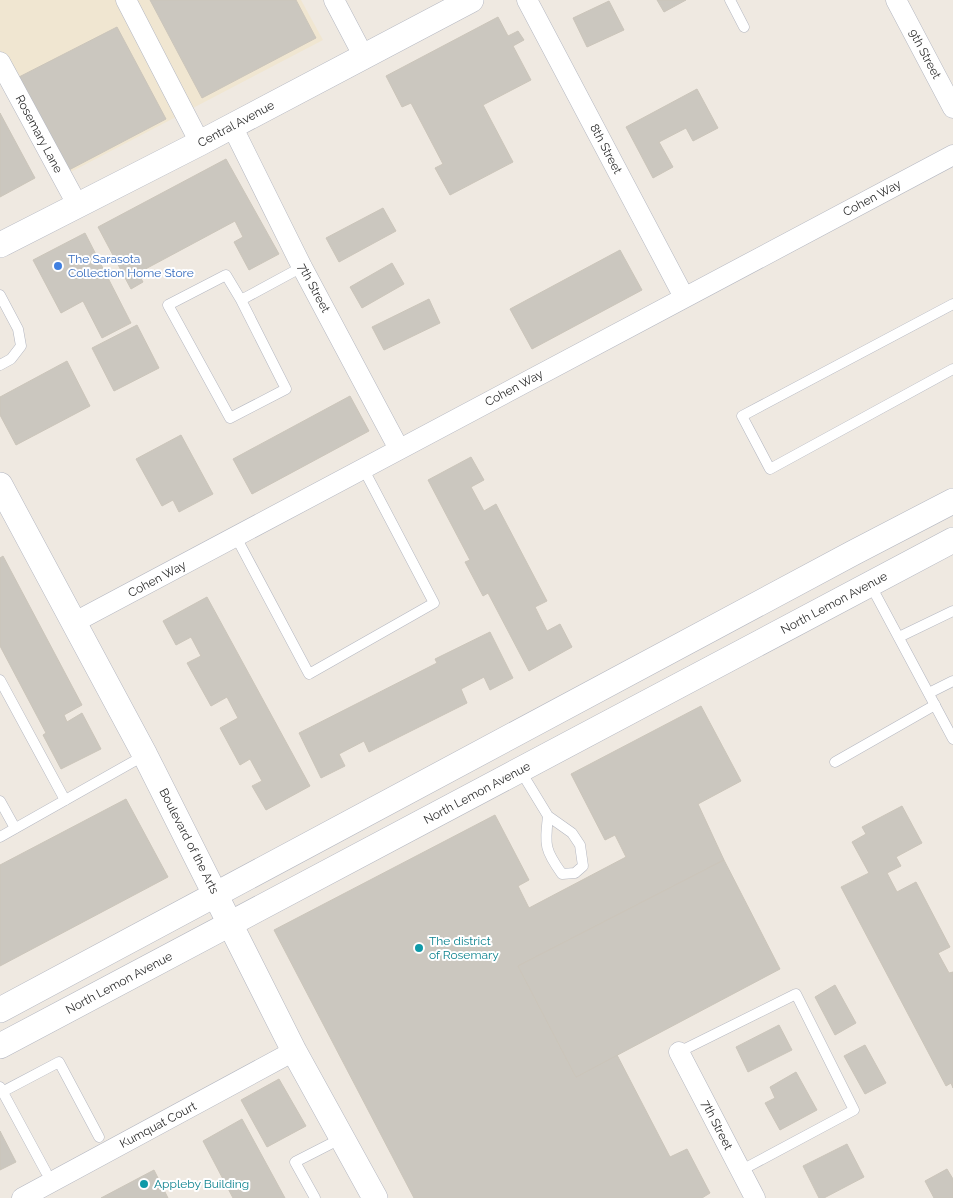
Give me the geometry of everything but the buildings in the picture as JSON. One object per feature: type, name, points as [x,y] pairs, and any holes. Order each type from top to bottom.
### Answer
[{"type":"street","points":[[126,0],[200,143]]},
{"type":"street","points":[[334,0],[364,57]]},
{"type":"street","name":"Central Avenue","points":[[0,245],[200,143],[471,0]]},
{"type":"street","name":"8th Street","points":[[527,0],[684,297]]},
{"type":"street","name":"9th Street","points":[[896,0],[953,108]]},
{"type":"street","name":"Rosemary Lane","points":[[0,62],[78,206]]},
{"type":"street","name":"7th Street","points":[[232,126],[302,266],[399,449]]},
{"type":"street","name":"Cohen Way","points":[[76,622],[953,155]]},
{"type":"street","name":"Boulevard of the Arts","points":[[0,484],[146,755],[294,1051],[375,1198]]},
{"type":"street","points":[[0,1010],[953,501]]},
{"type":"street","name":"North Lemon Avenue","points":[[0,1046],[953,540]]},
{"type":"street","name":"Kumquat Court","points":[[22,1198],[294,1051]]},
{"type":"street","name":"7th Street","points":[[679,1052],[755,1198]]},
{"type":"lane","points":[[730,0],[744,27]]},
{"type":"lane","points":[[240,300],[302,266]]},
{"type":"lane","points":[[226,274],[240,300],[286,389],[230,418],[168,305],[226,274]]},
{"type":"lane","points":[[0,295],[18,329],[21,346],[11,359],[0,365]]},
{"type":"lane","points":[[953,304],[742,416],[770,469],[953,369]]},
{"type":"lane","points":[[236,537],[309,674],[434,604],[363,468]]},
{"type":"lane","points":[[870,584],[953,739]]},
{"type":"lane","points":[[899,637],[953,611]]},
{"type":"lane","points":[[0,680],[64,800]]},
{"type":"lane","points":[[929,693],[953,681]]},
{"type":"lane","points":[[836,762],[935,704]]},
{"type":"lane","points":[[0,836],[146,755]]},
{"type":"lane","points":[[520,770],[548,816],[572,833],[580,845],[583,866],[574,873],[562,874],[549,856],[545,839],[548,816]]},
{"type":"lane","points":[[0,801],[15,828]]},
{"type":"lane","points":[[679,1052],[796,994],[854,1110],[740,1171]]},
{"type":"lane","points":[[46,1172],[1,1090],[59,1062],[99,1137]]},
{"type":"lane","points":[[315,1198],[295,1162],[343,1138]]},
{"type":"shaded area","points":[[0,0],[301,0],[323,40],[65,175],[0,50]]},
{"type":"place","name":"The Sarasota Collection Home Store","points":[[58,266]]},
{"type":"place","name":"The district of Rosemary","points":[[419,948]]},
{"type":"place","name":"Appleby Building","points":[[144,1184]]}]
